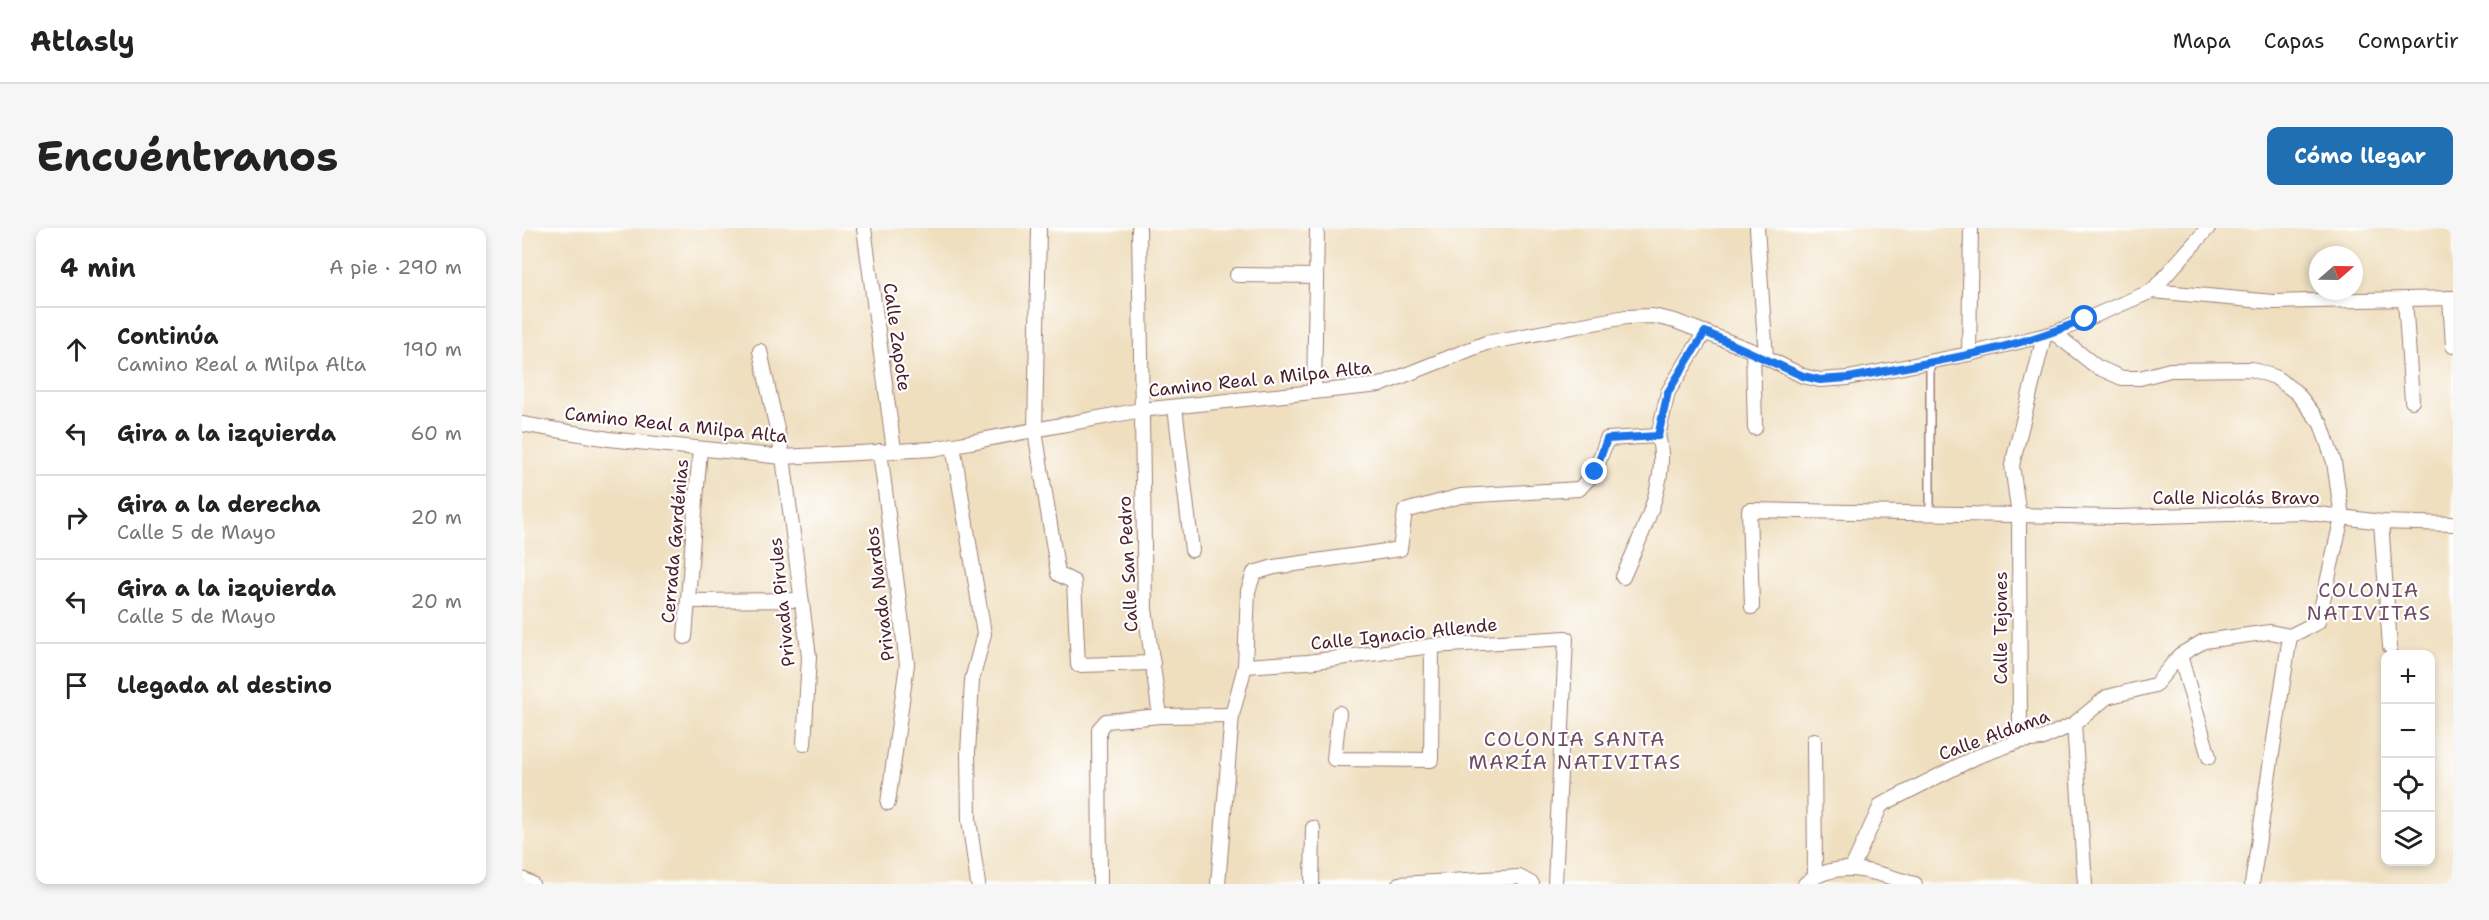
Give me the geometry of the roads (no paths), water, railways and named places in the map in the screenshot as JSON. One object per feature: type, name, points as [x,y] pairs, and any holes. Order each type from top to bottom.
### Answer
[{"type":"street","name":"Calle Zapote","points":[[864,228],[887,451]]},
{"type":"street","points":[[1039,228],[1035,431],[1058,574],[1074,582],[1078,665],[1153,663]]},
{"type":"street","name":"Calle San Pedro","points":[[1139,228],[1145,609],[1160,716]]},
{"type":"street","points":[[1314,392],[1317,228]]},
{"type":"street","points":[[1755,428],[1759,354],[1757,228]]},
{"type":"street","points":[[1970,354],[1971,228]]},
{"type":"street","points":[[2152,291],[2208,228]]},
{"type":"street","points":[[1237,275],[1316,276]]},
{"type":"street","name":"Camino Real a Milpa Alta","points":[[522,424],[609,439],[783,457],[952,446],[1141,410],[1380,385],[1486,343],[1626,317],[1653,316],[1705,332],[1759,354],[1803,376],[1820,380],[1848,378],[1970,354],[2049,335],[2152,291]]},
{"type":"street","points":[[2152,291],[2273,302],[2451,298],[2453,346]]},
{"type":"street","points":[[2405,299],[2412,401]]},
{"type":"street","points":[[1623,577],[1651,512],[1663,451],[1658,436],[1668,392],[1705,332]]},
{"type":"street","points":[[2049,335],[2097,367],[2122,378],[2140,378],[2170,370],[2251,369],[2275,377],[2296,393],[2321,424],[2334,462],[2342,517],[2318,622],[2290,636],[2252,884]]},
{"type":"street","name":"Calle Tejones","points":[[2020,741],[2019,516],[2012,465],[2049,335]]},
{"type":"street","name":"Privada Pirules","points":[[760,351],[783,457],[809,657],[804,744]]},
{"type":"street","points":[[1175,407],[1192,550]]},
{"type":"street","points":[[1218,884],[1232,715],[1245,666],[1248,591],[1254,573],[1274,567],[1400,549],[1405,511],[1461,496],[1578,489],[1595,472],[1607,439],[1658,436]]},
{"type":"street","points":[[952,446],[984,634],[972,680],[969,753],[969,820],[978,884]]},
{"type":"street","name":"Cerrada Gardénias","points":[[685,637],[700,448]]},
{"type":"street","name":"Privada Nardos","points":[[887,451],[907,664],[888,803]]},
{"type":"street","name":"Calle Nicolás Bravo","points":[[1752,607],[1749,510],[2118,517],[2303,512],[2381,522],[2453,524]]},
{"type":"street","points":[[2381,522],[2390,647]]},
{"type":"street","points":[[688,602],[801,600]]},
{"type":"street","name":"Calle Aldama","points":[[1852,868],[1881,804],[1967,761],[2020,741],[2041,739],[2074,724],[2107,697],[2156,685],[2180,655],[2205,641],[2270,632],[2290,636]]},
{"type":"street","name":"Calle Ignacio Allende","points":[[1245,666],[1308,662],[1432,646],[1566,638],[1555,884]]},
{"type":"street","points":[[1339,712],[1334,759],[1431,760],[1432,646]]},
{"type":"street","points":[[2180,655],[2209,757]]},
{"type":"street","points":[[1100,884],[1098,729],[1106,721],[1160,716],[1232,715]]},
{"type":"street","points":[[2074,724],[2085,884]]},
{"type":"street","points":[[1814,740],[1810,880],[1835,868],[1852,868],[1915,884]]},
{"type":"street","points":[[1312,884],[1313,828]]},
{"type":"street","points":[[1399,884],[1519,876],[1532,884]]},
{"type":"street","points":[[522,879],[532,884]]},
{"type":"lane","points":[[1930,362],[1930,512]]},
{"type":"district","name":"COLONIA NATIVITAS","points":[[2369,602]]},
{"type":"district","name":"COLONIA SANTA MARÍA NATIVITAS","points":[[1575,750]]}]
